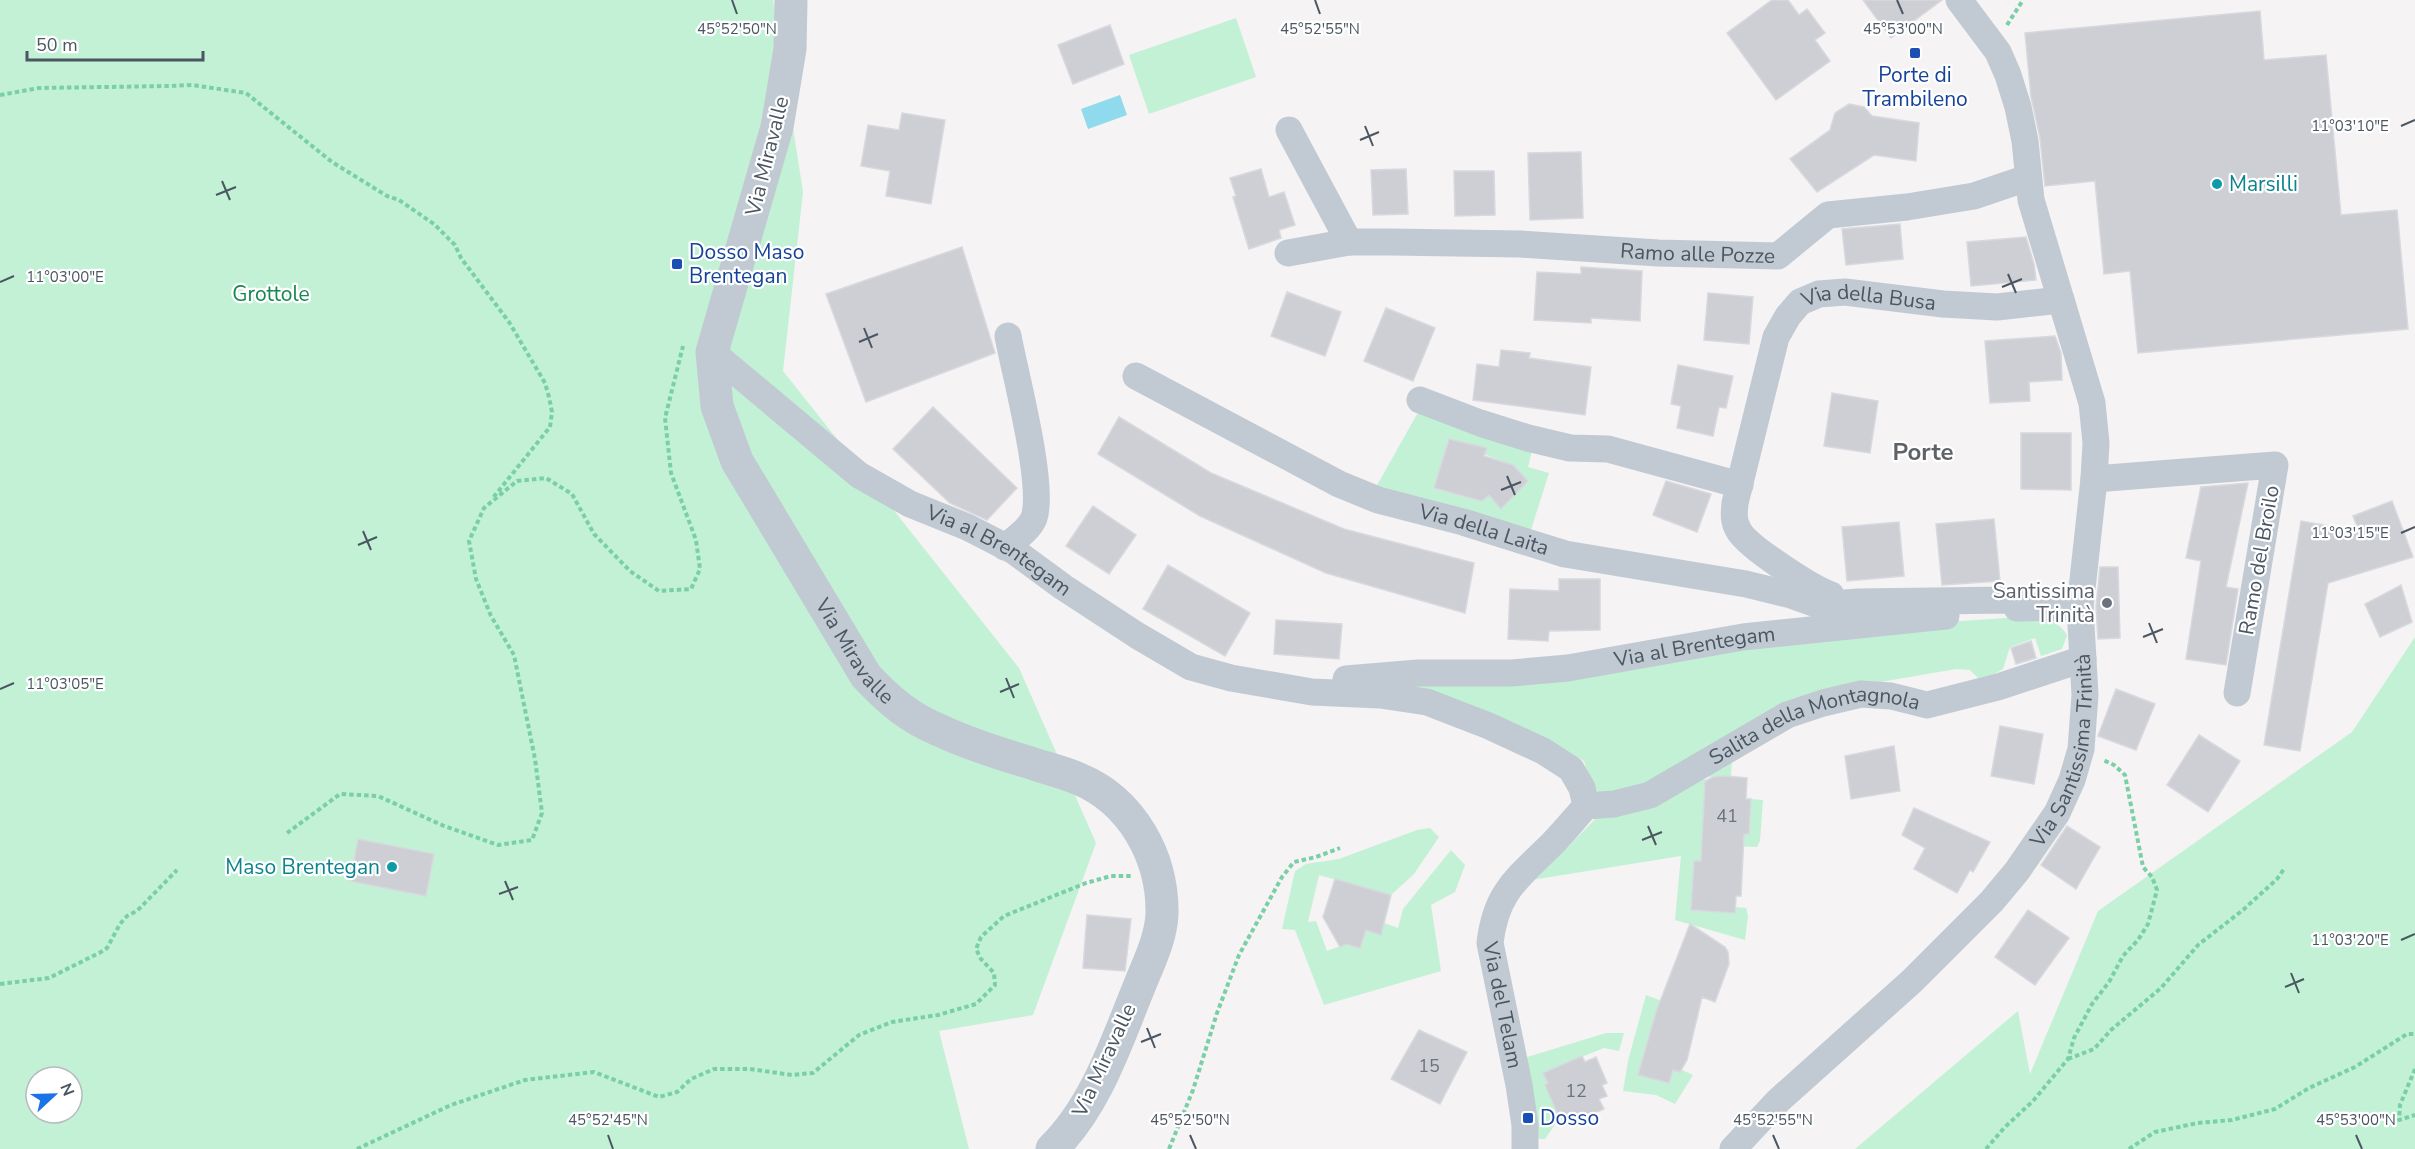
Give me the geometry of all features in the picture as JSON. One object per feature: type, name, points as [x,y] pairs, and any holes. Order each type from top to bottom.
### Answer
[{"type":"street","name":"Via Miravalle","points":[[791,0],[790,49],[777,127],[698,346],[737,461],[866,676],[891,702],[926,724],[1018,759],[1080,779],[1117,802],[1137,825],[1150,851],[1159,882],[1162,915],[1154,952],[1093,1094],[1068,1133],[1052,1149]]},
{"type":"street","name":"Via Santissima Trinità","points":[[1732,1149],[1778,1101],[1912,981],[1992,901],[2017,871],[2057,813],[2072,780],[2081,749],[2085,695],[2080,607],[2094,479],[2096,443],[2092,403],[2031,200],[2025,141],[2008,75],[1998,52],[1959,0]]},
{"type":"street","points":[[1289,130],[1350,242]]},
{"type":"street","name":"Ramo alle Pozze","points":[[1288,253],[1350,242],[1520,244],[1658,253],[1778,256],[1828,215],[1907,207],[1974,196],[2027,178]]},
{"type":"street","name":"Via della Busa","points":[[1858,602],[1821,592],[1778,564],[1740,534],[1734,521],[1735,503],[1776,337],[1788,316],[1800,302],[1819,294],[1845,291],[1943,304],[1997,307],[2061,300]]},
{"type":"street","points":[[1005,547],[1023,533],[1034,518],[1036,491],[1032,457],[1008,336]]},
{"type":"street","name":"Via al Brentegam","points":[[698,346],[860,475],[910,504],[967,527],[1005,547],[1138,636],[1191,667],[1231,678],[1312,692],[1380,695],[1427,702],[1489,726],[1543,751],[1571,769],[1582,788],[1586,806]]},
{"type":"street","name":"Via della Laita","points":[[1136,376],[1339,484],[1378,500],[1463,522],[1565,554],[1746,584],[1791,595],[1819,605],[1858,602]]},
{"type":"street","points":[[1420,400],[1528,438],[1570,448],[1608,449],[1740,485]]},
{"type":"street","name":"Ramo del Broilo","points":[[2094,479],[2276,465],[2237,693]]},
{"type":"street","points":[[1858,602],[2008,600],[2033,606]]},
{"type":"street","name":"Via al Brentegam","points":[[1312,692],[1336,680],[1418,673],[1502,674],[1568,668],[1743,638],[2033,606],[2080,607]]},
{"type":"street","name":"Salita della Montagnola","points":[[1586,806],[1614,804],[1650,795],[1787,715],[1823,703],[1861,694],[1891,696],[1927,705],[1998,687],[2083,659]]},
{"type":"street","name":"Via del Telam","points":[[1525,1149],[1525,1125],[1519,1084],[1490,943],[1492,924],[1502,900],[1517,876],[1586,806]]},
{"type":"path","points":[[0,95],[39,88],[180,85],[246,93],[332,162],[377,190],[399,200],[434,224],[455,245],[461,258],[508,322],[545,384],[552,412],[550,427],[515,473],[484,508],[470,541],[476,579],[491,616],[514,655],[535,759],[543,813],[532,840],[498,845],[444,826],[378,796],[340,794],[287,833]]},
{"type":"path","points":[[484,508],[517,481],[546,478],[572,494],[594,534],[630,571],[659,591],[691,589],[700,569],[696,540],[671,474],[665,418],[698,346]]},
{"type":"path","points":[[1986,1149],[2004,1128],[2033,1101],[2068,1059],[2074,1038],[2092,1004],[2109,982],[2123,956],[2138,940],[2148,924],[2157,890],[2152,877],[2143,867],[2125,775],[2114,765],[2081,749]]},
{"type":"path","points":[[1168,1149],[1193,1090],[1217,1013],[1239,955],[1282,878],[1294,862],[1340,848]]},
{"type":"path","points":[[2068,1059],[2094,1049],[2111,1030],[2161,988],[2198,945],[2243,910],[2277,879],[2284,869]]},
{"type":"path","points":[[0,984],[50,978],[101,952],[107,948],[127,916],[137,911],[177,870]]},
{"type":"path","points":[[357,1149],[451,1105],[525,1080],[594,1072],[659,1097],[677,1092],[691,1079],[714,1069],[750,1069],[792,1075],[813,1073],[859,1035],[892,1022],[938,1015],[976,1004],[995,985],[994,973],[981,959],[976,949],[981,937],[1004,916],[1086,883],[1111,876],[1133,876],[1159,882]]},
{"type":"path","points":[[2129,1149],[2155,1132],[2198,1123],[2232,1120],[2275,1109],[2309,1088],[2355,1067],[2407,1034],[2415,1034]]},
{"type":"path","points":[[2415,1070],[2400,1105],[2399,1120],[2415,1115]]},
{"type":"green space","name":"Grottole","points":[[0,0],[773,0],[803,192],[783,371],[1019,668],[1096,843],[1033,1015],[939,1031],[969,1149],[0,1149]]},
{"type":"green space","points":[[1236,18],[1256,77],[1149,114],[1129,55]]},
{"type":"green space","points":[[1421,407],[1533,447],[1528,467],[1549,473],[1529,536],[1375,489]],"holes":[[[1448,439],[1457,441],[1456,444],[1513,465],[1528,481],[1501,508],[1489,495],[1482,501],[1435,489]]]},
{"type":"green space","points":[[2034,616],[2053,622],[2064,631],[2067,635],[2062,649],[2041,656],[2035,638],[2010,647],[2003,669],[1991,676],[1978,678],[1970,670],[1956,669],[1869,684],[1632,790],[1599,793],[1592,786],[1584,761],[1545,739],[1375,681],[1919,624]]},
{"type":"green space","points":[[2415,637],[2415,1149],[1855,1149],[2018,1011],[2030,1074],[2098,911],[2352,732]]},
{"type":"green space","points":[[1732,759],[1731,776],[1705,777],[1703,833],[1749,834],[1751,799],[1763,800],[1760,841],[1757,847],[1731,846],[1724,862],[1694,861],[1692,905],[1709,911],[1734,913],[1735,907],[1746,908],[1748,916],[1745,940],[1675,920],[1681,856],[1525,881],[1569,846],[1600,814]]},
{"type":"green space","points":[[1430,828],[1439,837],[1414,874],[1391,895],[1319,875],[1308,922],[1316,921],[1327,951],[1346,944],[1360,948],[1366,930],[1380,934],[1384,923],[1398,928],[1403,909],[1451,850],[1465,865],[1455,892],[1431,905],[1441,971],[1324,1005],[1295,930],[1282,929],[1295,871],[1306,864],[1339,859],[1417,830]]},
{"type":"green space","points":[[1646,995],[1699,1015],[1696,1022],[1656,1013],[1669,1083],[1673,1070],[1680,1072],[1682,1070],[1693,1075],[1675,1104],[1656,1095],[1623,1091],[1628,1061]]},
{"type":"green space","points":[[1606,1033],[1624,1033],[1619,1051],[1604,1048],[1544,1072],[1548,1083],[1545,1085],[1557,1112],[1561,1111],[1564,1118],[1556,1123],[1545,1139],[1539,1139],[1534,1100],[1524,1058]]},
{"type":"water","points":[[1120,95],[1127,115],[1088,129],[1081,109]]},
{"type":"building","points":[[1772,0],[1788,0],[1799,15],[1807,9],[1825,33],[1815,40],[1830,61],[1776,100],[1727,33]]},
{"type":"building","points":[[1863,0],[1942,0],[1891,38]]},
{"type":"building","name":"Marsilli","points":[[2260,11],[2264,60],[2326,55],[2341,215],[2397,210],[2408,329],[2138,353],[2130,271],[2104,274],[2095,181],[2045,186],[2040,138],[2031,97],[2025,33]]},
{"type":"building","points":[[1110,25],[1124,64],[1073,84],[1058,45]]},
{"type":"building","points":[[1849,104],[1864,107],[1872,116],[1919,123],[1916,161],[1874,155],[1817,192],[1790,159],[1830,130],[1835,113]]},
{"type":"building","points":[[902,113],[945,120],[931,204],[886,196],[890,171],[861,166],[868,125],[899,130]]},
{"type":"building","points":[[1581,152],[1583,218],[1530,220],[1528,153]]},
{"type":"building","points":[[1261,169],[1269,197],[1284,192],[1295,225],[1279,230],[1281,238],[1249,249],[1233,197],[1236,196],[1230,178]]},
{"type":"building","points":[[1406,169],[1408,214],[1373,215],[1371,170]]},
{"type":"building","points":[[1454,171],[1494,171],[1495,215],[1455,216]]},
{"type":"building","points":[[1900,224],[1903,259],[1846,265],[1842,229]]},
{"type":"building","points":[[2026,237],[2036,280],[1971,286],[1967,242]]},
{"type":"building","points":[[962,247],[995,353],[866,402],[826,294]]},
{"type":"building","points":[[1581,267],[1642,271],[1640,321],[1591,318],[1591,323],[1534,320],[1537,272],[1581,274]]},
{"type":"building","points":[[1287,292],[1341,312],[1325,356],[1271,336]]},
{"type":"building","points":[[1708,293],[1753,297],[1749,344],[1704,340]]},
{"type":"building","points":[[1386,308],[1435,328],[1413,381],[1364,361]]},
{"type":"building","points":[[2055,336],[2061,353],[2062,380],[2029,382],[2030,401],[1990,403],[1985,341]]},
{"type":"building","points":[[1501,350],[1530,353],[1529,358],[1591,367],[1585,415],[1473,400],[1477,364],[1499,367]]},
{"type":"building","points":[[1678,365],[1733,376],[1726,408],[1719,407],[1713,436],[1677,428],[1681,406],[1671,404]]},
{"type":"building","points":[[1832,393],[1878,401],[1870,453],[1824,446]]},
{"type":"building","points":[[933,407],[1017,488],[987,520],[950,503],[893,449]]},
{"type":"building","points":[[1119,417],[1211,473],[1344,529],[1474,563],[1465,613],[1326,573],[1200,516],[1098,454]]},
{"type":"building","points":[[2021,433],[2071,433],[2071,490],[2021,489]]},
{"type":"building","points":[[1449,439],[1487,448],[1484,456],[1513,465],[1528,481],[1501,509],[1489,495],[1482,501],[1434,488]]},
{"type":"building","points":[[1666,481],[1711,494],[1697,532],[1653,515]]},
{"type":"building","points":[[2248,483],[2226,587],[2238,589],[2226,665],[2186,659],[2201,561],[2186,558],[2201,487]]},
{"type":"building","points":[[2392,501],[2413,557],[2328,583],[2300,751],[2264,745],[2301,521],[2359,531],[2353,516]]},
{"type":"building","points":[[1093,506],[1136,535],[1109,574],[1066,546]]},
{"type":"building","points":[[1994,519],[2000,581],[1942,585],[1936,524]]},
{"type":"building","points":[[1899,522],[1904,576],[1847,581],[1842,527]]},
{"type":"building","points":[[1168,565],[1250,613],[1225,656],[1143,609]]},
{"type":"building","name":"Santissima Trinità","points":[[2100,567],[2118,567],[2120,638],[2098,639],[2096,607]]},
{"type":"building","points":[[1559,579],[1600,579],[1600,630],[1549,631],[1548,641],[1508,639],[1510,589],[1559,591]]},
{"type":"building","points":[[2401,585],[2412,622],[2380,637],[2365,604]]},
{"type":"building","points":[[1276,620],[1342,624],[1339,659],[1274,654]]},
{"type":"building","points":[[2031,641],[2036,658],[2016,664],[2011,648]]},
{"type":"building","points":[[2116,689],[2155,704],[2136,750],[2098,736]]},
{"type":"building","points":[[2000,726],[2043,734],[2034,784],[1991,776]]},
{"type":"building","points":[[2199,735],[2240,761],[2208,812],[2167,785]]},
{"type":"building","points":[[1894,746],[1900,791],[1851,799],[1845,756]]},
{"type":"building","points":[[1713,777],[1747,778],[1746,799],[1751,799],[1749,834],[1744,834],[1741,896],[1736,896],[1735,913],[1691,910],[1694,861],[1701,861],[1705,781]]},
{"type":"building","points":[[1914,808],[1990,842],[1973,872],[1970,870],[1957,893],[1914,869],[1925,848],[1902,835]]},
{"type":"building","points":[[2067,826],[2100,847],[2076,889],[2041,865]]},
{"type":"building","name":"Maso Brentegan","points":[[358,839],[434,854],[426,896],[350,881]]},
{"type":"building","points":[[1335,879],[1391,895],[1381,935],[1366,930],[1360,948],[1346,944],[1340,947],[1323,917]]},
{"type":"building","points":[[2028,910],[2069,938],[2035,985],[1995,957]]},
{"type":"building","points":[[1087,915],[1131,919],[1125,971],[1083,968]]},
{"type":"building","points":[[1690,924],[1725,947],[1729,964],[1715,1002],[1702,997],[1687,1060],[1680,1072],[1673,1070],[1669,1083],[1638,1075],[1656,1012]]},
{"type":"building","points":[[1419,1030],[1467,1052],[1440,1104],[1391,1079]]},
{"type":"building","points":[[1582,1056],[1585,1062],[1596,1057],[1607,1083],[1602,1085],[1607,1096],[1599,1099],[1604,1109],[1567,1125],[1561,1111],[1557,1113],[1545,1085],[1548,1083],[1543,1073]]},
{"type":"place","name":"Porte di Trambileno","points":[[1915,53]]},
{"type":"place","name":"Marsilli","points":[[2217,184]]},
{"type":"place","name":"Dosso Maso Brentegan","points":[[677,264]]},
{"type":"place","name":"Santissima Trinità","points":[[2107,603]]},
{"type":"place","name":"Maso Brentegan","points":[[392,867]]},
{"type":"place","name":"Dosso","points":[[1528,1118]]},
{"type":"district","name":"Porte","points":[[1923,452]]}]
